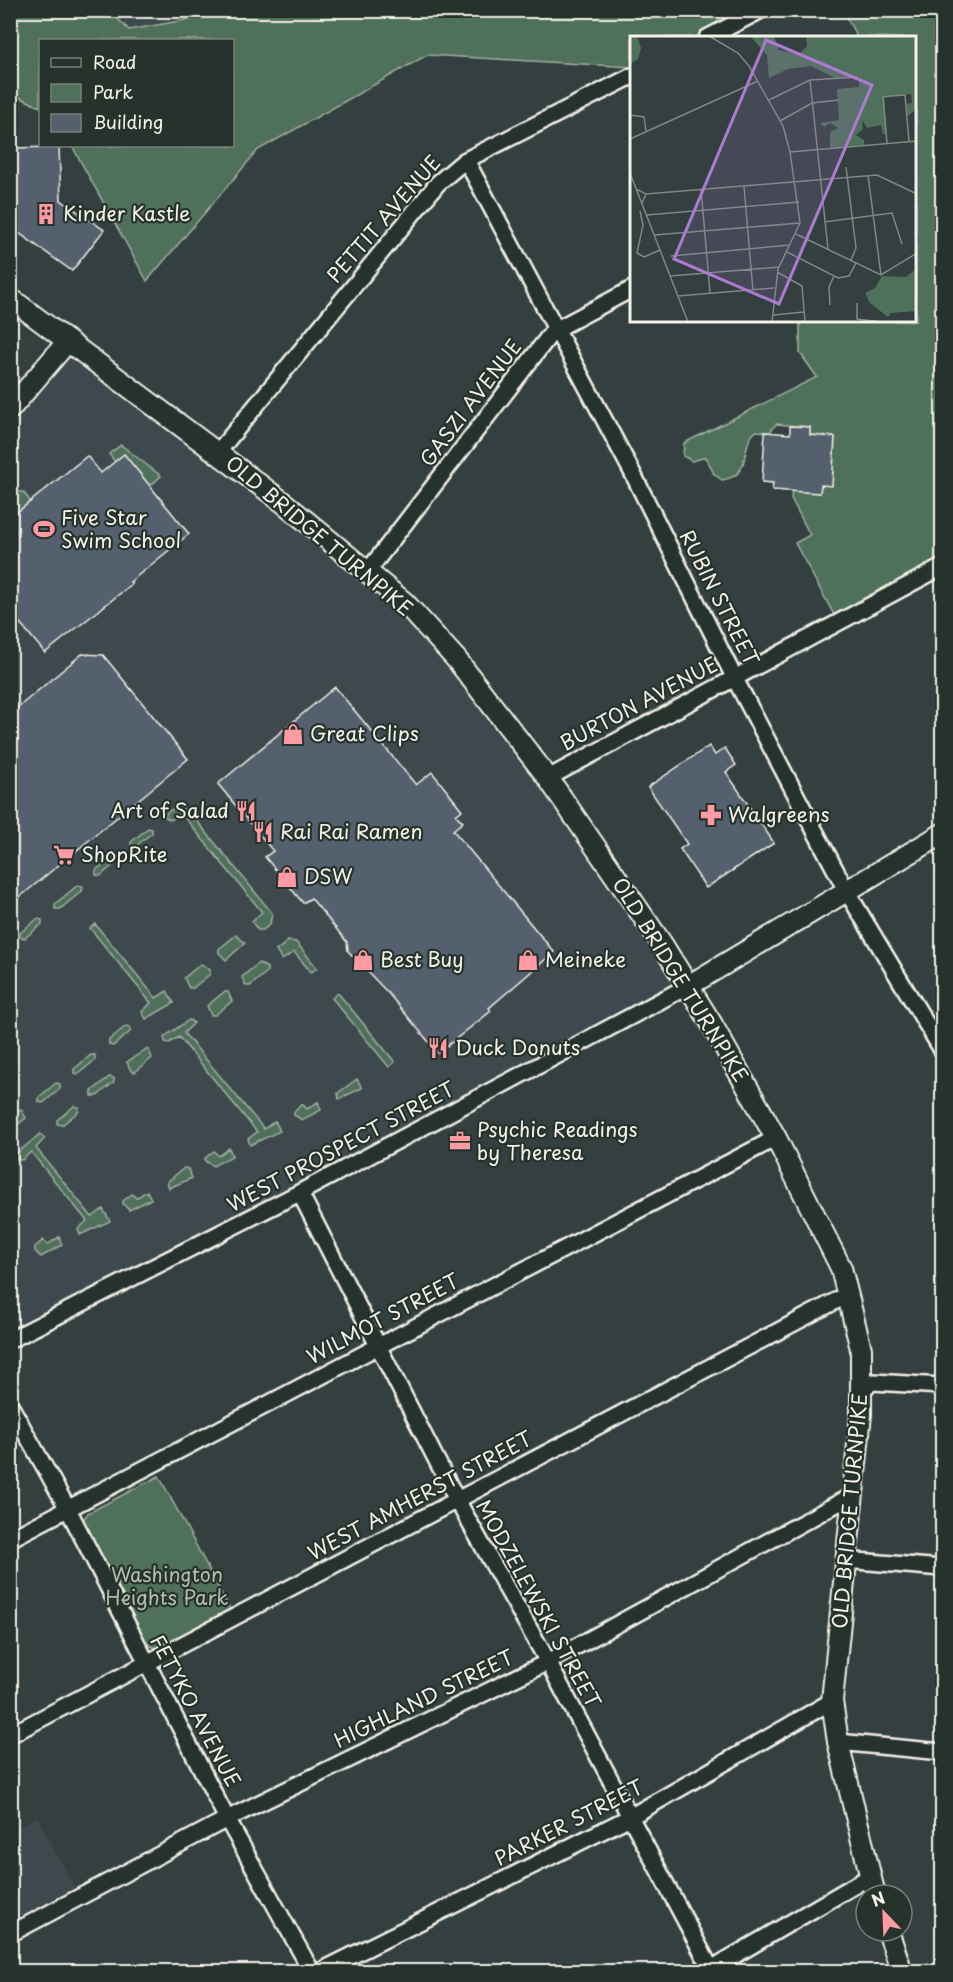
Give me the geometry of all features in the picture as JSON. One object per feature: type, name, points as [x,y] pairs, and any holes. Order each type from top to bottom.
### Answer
[{"type":"street","points":[[712,36],[761,10]]},
{"type":"street","name":"PETTIT AVENUE","points":[[218,452],[438,183],[466,160],[630,77]]},
{"type":"street","name":"RUBIN STREET","points":[[466,160],[557,328],[734,677],[846,890],[942,1050]]},
{"type":"street","name":"GASZI AVENUE","points":[[368,571],[557,328],[630,290]]},
{"type":"street","name":"OLD BRIDGE TURNPIKE","points":[[10,298],[218,452],[368,571],[405,603],[457,660],[548,778],[688,986],[776,1138],[841,1268],[861,1349],[862,1389],[832,1701],[838,1742],[871,1883]]},
{"type":"street","points":[[10,409],[68,340]]},
{"type":"street","name":"BURTON AVENUE","points":[[548,778],[942,567]]},
{"type":"street","points":[[688,986],[942,834]]},
{"type":"street","name":"WEST PROSPECT STREET","points":[[10,1340],[300,1193],[688,986]]},
{"type":"street","name":"WILMOT STREET","points":[[10,1539],[776,1138]]},
{"type":"street","name":"MODZELEWSKI STREET","points":[[300,1193],[458,1502],[548,1662],[708,1970]]},
{"type":"street","name":"WEST AMHERST STREET","points":[[10,1735],[458,1502],[849,1294]]},
{"type":"street","points":[[862,1389],[873,1382],[942,1386]]},
{"type":"street","name":"FETYKO AVENUE","points":[[10,1405],[68,1509],[227,1819],[312,1971]]},
{"type":"street","name":"HIGHLAND STREET","points":[[10,1934],[227,1819],[548,1662],[853,1495]]},
{"type":"street","points":[[845,1560],[942,1568]]},
{"type":"street","name":"PARKER STREET","points":[[320,1971],[630,1817],[832,1701]]},
{"type":"street","points":[[838,1742],[942,1752]]},
{"type":"street","points":[[708,1970],[854,1895]]},
{"type":"street","points":[[892,1943],[902,1971]]},
{"type":"shaded area","points":[[110,11],[242,11],[129,30]]},
{"type":"shaded area","points":[[68,341],[218,452],[457,660],[688,986],[11,1340],[11,409]]},
{"type":"shaded area","points":[[37,1817],[80,1898],[11,1934],[11,1831]]},
{"type":"green space","points":[[242,10],[760,11],[710,36],[630,36],[630,67],[427,55],[258,150],[147,281],[73,147],[234,147],[234,39],[39,39],[39,107],[11,93],[11,11],[110,11],[129,30]]},
{"type":"green space","points":[[843,11],[942,11],[942,567],[838,622],[795,543],[810,535],[791,498],[792,491],[820,493],[821,485],[832,485],[835,437],[810,435],[810,427],[776,424],[770,432],[756,431],[751,437],[742,467],[732,477],[722,480],[714,474],[706,457],[692,461],[683,456],[684,443],[817,377],[800,353],[800,322],[917,322],[917,36],[856,36]]},
{"type":"green space","points":[[121,445],[161,476],[150,486],[115,462],[109,454]]},
{"type":"green space","points":[[17,492],[23,492],[31,502],[11,518],[11,500]]},
{"type":"green space","points":[[177,806],[188,810],[272,913],[270,924],[263,930],[258,930],[252,922],[262,912],[181,813],[171,820],[165,817],[166,813]]},
{"type":"green space","points":[[148,828],[152,829],[152,833],[135,847],[131,846],[131,842]]},
{"type":"green space","points":[[113,857],[117,857],[117,862],[100,876],[96,875],[96,870]]},
{"type":"green space","points":[[78,885],[83,886],[82,891],[60,909],[55,909],[55,904]]},
{"type":"green space","points":[[37,919],[42,920],[42,924],[25,938],[20,937],[20,933]]},
{"type":"green space","points":[[95,924],[156,998],[167,991],[174,1003],[146,1019],[142,1012],[151,1003],[90,928]]},
{"type":"green space","points":[[236,935],[245,943],[226,960],[219,953],[219,949]]},
{"type":"green space","points":[[288,941],[296,942],[317,968],[311,972],[294,952],[282,960],[276,951]]},
{"type":"green space","points":[[259,963],[267,968],[267,972],[250,986],[246,986],[242,977]]},
{"type":"green space","points":[[201,964],[210,970],[210,974],[193,988],[189,988],[184,978]]},
{"type":"green space","points":[[224,992],[228,992],[232,1001],[215,1015],[211,1015],[207,1006]]},
{"type":"green space","points":[[338,993],[395,1062],[389,1067],[332,998]]},
{"type":"green space","points":[[189,1020],[194,1023],[184,1033],[264,1129],[275,1121],[280,1131],[250,1145],[248,1139],[257,1132],[179,1037],[169,1043],[165,1042],[164,1037]]},
{"type":"green space","points":[[126,1026],[130,1027],[130,1032],[113,1046],[109,1045],[109,1040]]},
{"type":"green space","points":[[145,1050],[149,1050],[152,1058],[135,1072],[131,1071],[127,1062]]},
{"type":"green space","points":[[91,1055],[95,1055],[95,1060],[78,1074],[74,1073],[74,1069]]},
{"type":"green space","points":[[109,1077],[114,1078],[114,1082],[97,1096],[92,1096],[92,1091]]},
{"type":"green space","points":[[357,1079],[362,1088],[339,1099],[338,1093]]},
{"type":"green space","points":[[56,1083],[60,1084],[60,1089],[43,1103],[39,1102],[39,1097]]},
{"type":"green space","points":[[318,1102],[321,1110],[302,1120],[294,1115],[302,1104],[307,1109]]},
{"type":"green space","points":[[74,1106],[79,1107],[79,1111],[62,1125],[57,1124],[57,1120]]},
{"type":"green space","points":[[21,1109],[26,1118],[11,1130],[11,1116]]},
{"type":"green space","points":[[40,1134],[45,1138],[36,1148],[92,1217],[103,1209],[110,1221],[80,1235],[78,1229],[87,1221],[31,1152],[22,1160],[17,1159],[16,1154]]},
{"type":"green space","points":[[229,1148],[232,1156],[213,1166],[205,1161],[205,1158],[214,1151],[218,1156]]},
{"type":"green space","points":[[184,1168],[188,1169],[192,1178],[169,1188],[167,1182]]},
{"type":"green space","points":[[147,1191],[151,1199],[129,1210],[123,1204],[123,1201],[132,1194],[136,1198]]},
{"type":"green space","points":[[59,1237],[62,1245],[41,1257],[35,1251],[35,1247],[43,1240],[47,1245]]},
{"type":"green space","name":"Washington Heights Park","points":[[159,1476],[230,1609],[157,1648],[147,1645],[82,1521],[88,1513]]},
{"type":"building","name":"Kinder Kastle","points":[[59,147],[61,200],[104,230],[72,271],[12,228],[10,148]]},
{"type":"building","points":[[790,426],[810,427],[810,435],[835,437],[832,486],[821,485],[820,493],[772,490],[773,483],[762,482],[765,432],[790,434]]},
{"type":"building","points":[[124,454],[189,534],[130,582],[132,584],[45,653],[10,611],[10,518],[87,456],[101,473]]},
{"type":"building","points":[[82,654],[103,655],[188,759],[10,905],[10,714]]},
{"type":"building","points":[[335,687],[416,785],[432,772],[462,810],[456,815],[463,822],[453,830],[554,952],[489,1008],[491,1011],[438,1053],[388,993],[348,951],[347,942],[311,898],[303,903],[265,857],[273,851],[218,784]]},
{"type":"building","name":"Walgreens","points":[[709,746],[715,755],[725,748],[736,765],[726,772],[774,843],[706,888],[680,849],[687,844],[648,787]]},
{"type":"place","name":"Kinder Kastle","points":[[46,214]]},
{"type":"place","name":"Five Star Swim School","points":[[44,529]]},
{"type":"place","name":"Great Clips","points":[[293,734]]},
{"type":"place","name":"Art of Salad","points":[[246,811]]},
{"type":"place","name":"Walgreens","points":[[711,815]]},
{"type":"place","name":"Rai Rai Ramen","points":[[263,832]]},
{"type":"place","name":"ShopRite","points":[[64,855]]},
{"type":"place","name":"DSW","points":[[287,877]]},
{"type":"place","name":"Best Buy","points":[[363,960]]},
{"type":"place","name":"Meineke","points":[[528,960]]},
{"type":"place","name":"Duck Donuts","points":[[438,1048]]},
{"type":"place","name":"Psychic Readings by Theresa","points":[[460,1141]]}]
